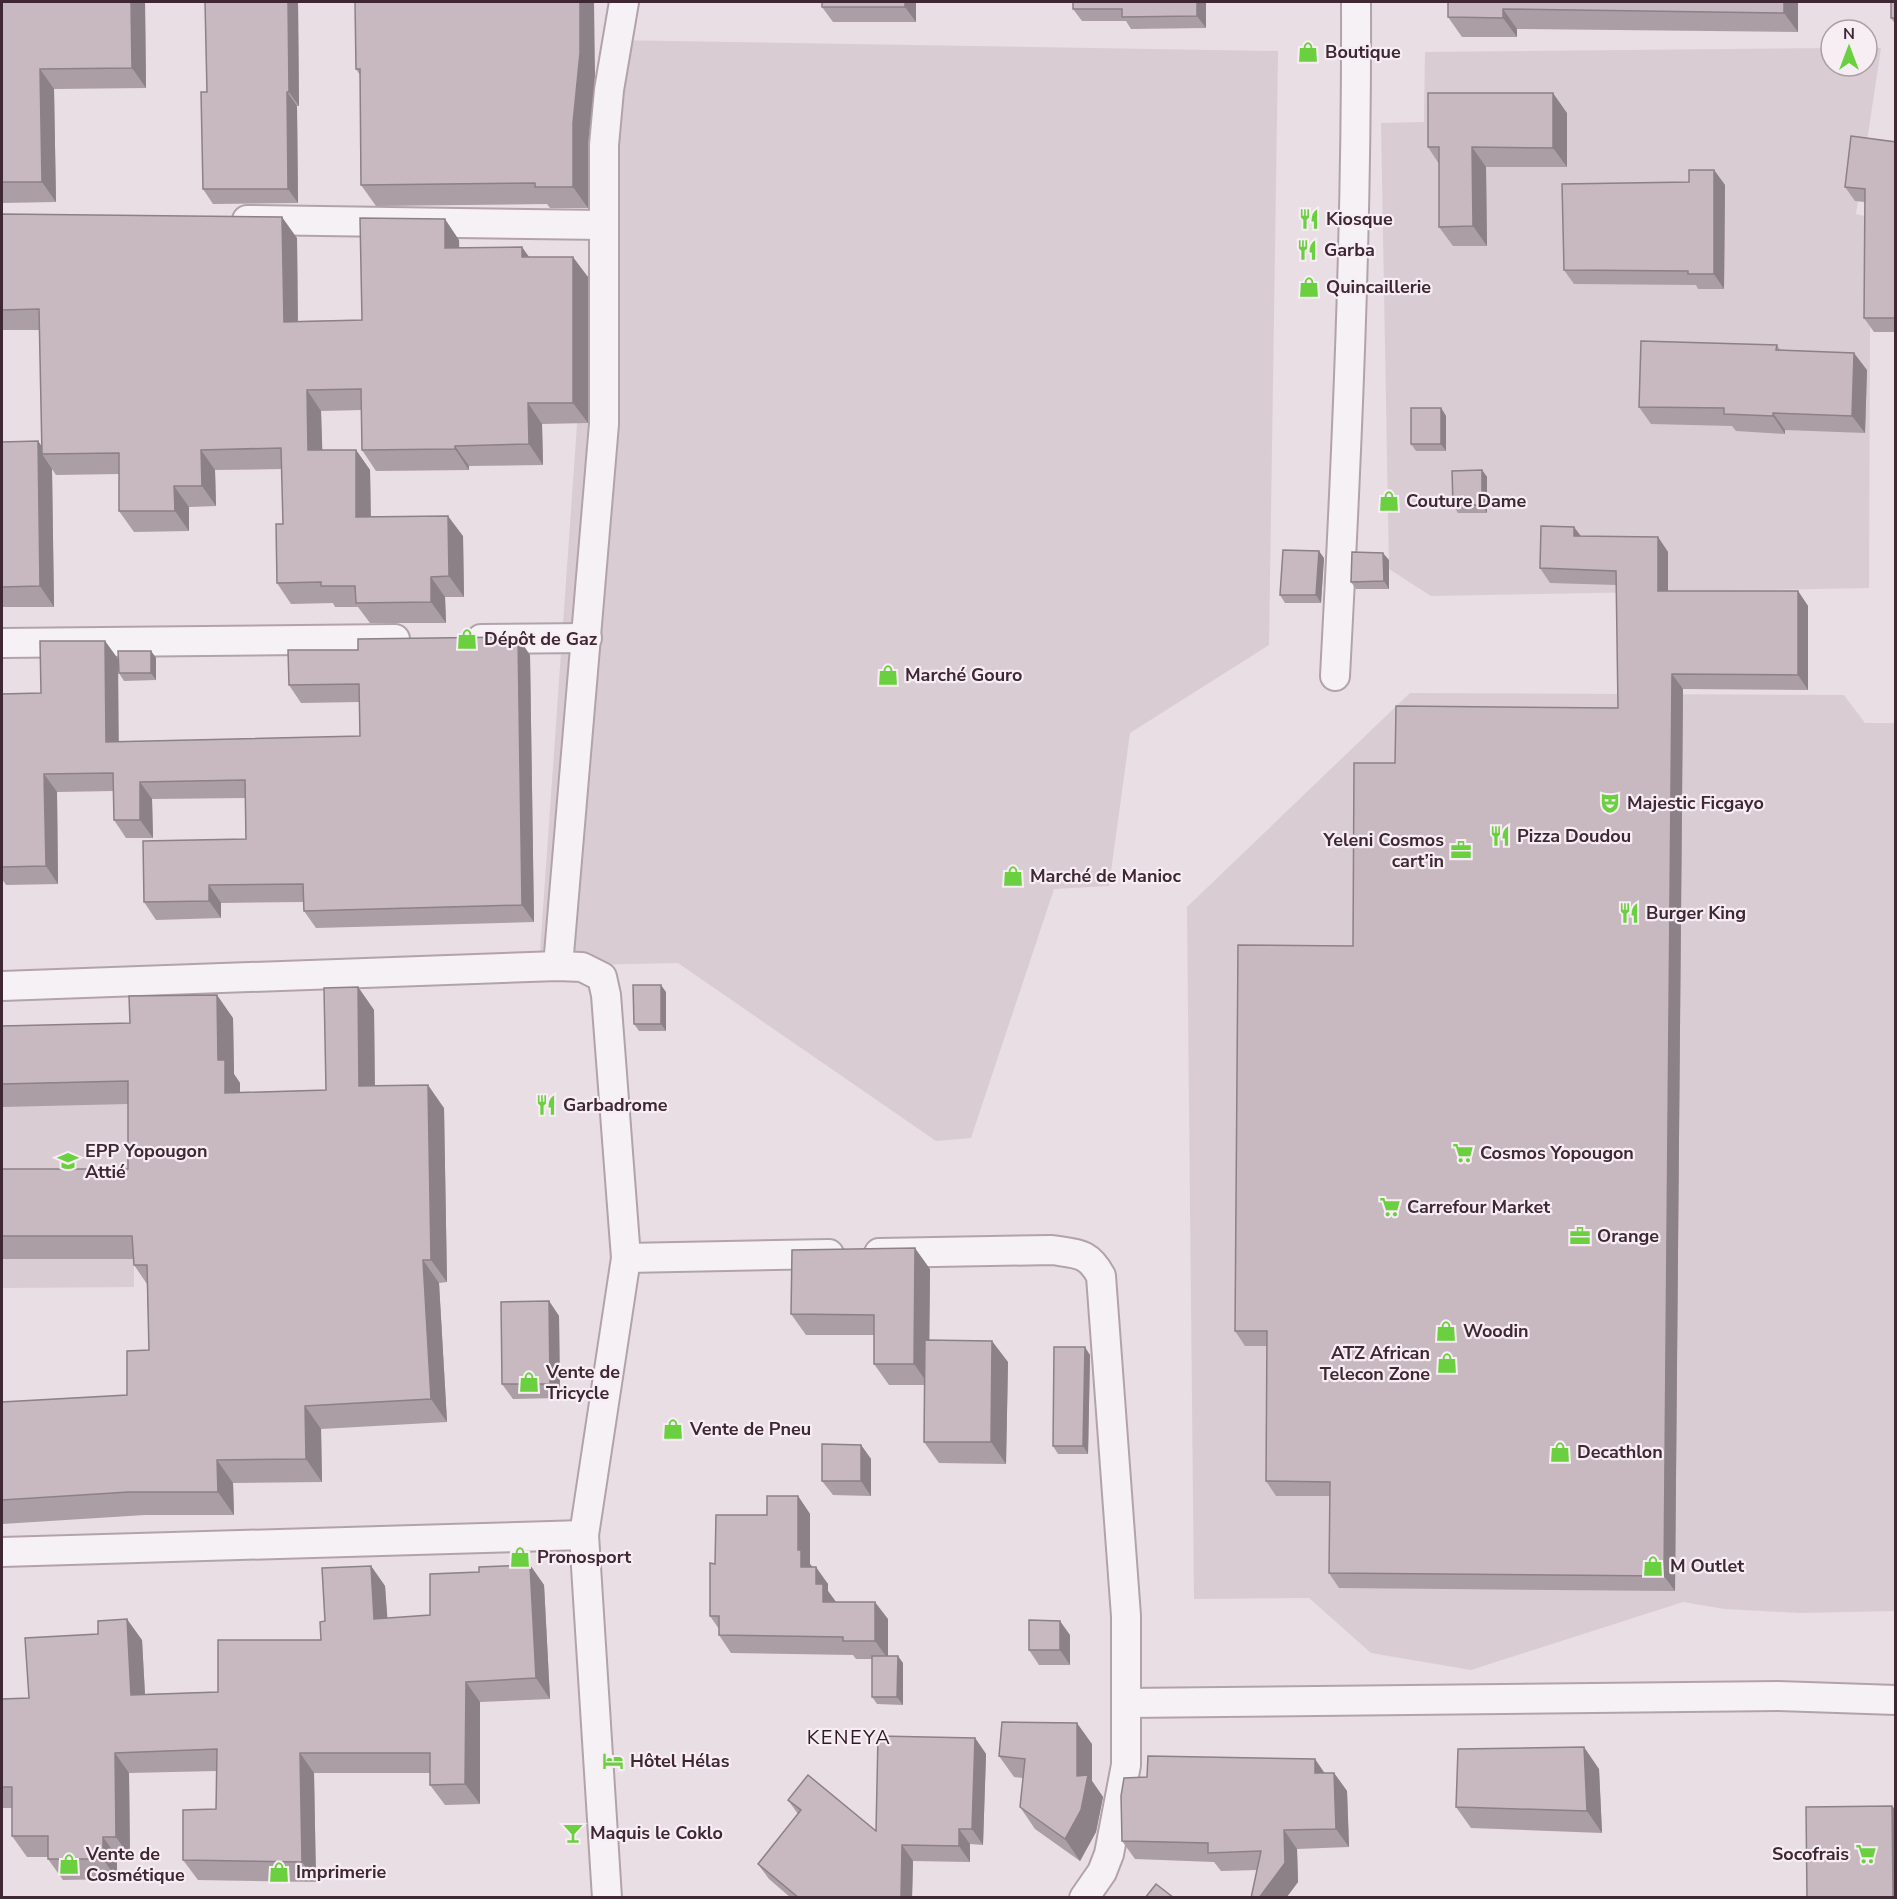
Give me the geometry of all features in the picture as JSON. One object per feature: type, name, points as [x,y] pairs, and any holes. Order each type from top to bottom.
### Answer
[{"type":"street","points":[[558,966],[604,424],[605,134],[609,90],[624,2]]},
{"type":"street","points":[[1335,676],[1345,503],[1354,242],[1356,2]]},
{"type":"street","points":[[215,219],[604,225]]},
{"type":"street","points":[[2,643],[586,638]]},
{"type":"street","points":[[2,986],[558,966],[582,967],[602,977],[606,995],[627,1258],[584,1535],[607,1898]]},
{"type":"street","points":[[627,1258],[1053,1250],[1080,1254],[1092,1260],[1101,1276],[1126,1616],[1126,1765],[1109,1854],[1102,1872],[1084,1898]]},
{"type":"street","points":[[2,1552],[584,1535]]},
{"type":"street","points":[[1126,1702],[1766,1696],[1896,1700]]},
{"type":"shaded area","points":[[604,40],[1278,51],[1269,645],[1130,733],[1109,886],[1054,889],[971,1138],[936,1141],[678,963],[539,966]]},
{"type":"shaded area","points":[[1819,48],[1819,78],[1876,78],[1856,214],[1874,218],[1870,333],[1869,588],[1431,596],[1389,569],[1381,123],[1424,122],[1425,52]]},
{"type":"shaded area","points":[[1410,693],[1844,695],[1865,723],[1895,723],[1895,1611],[1800,1613],[1725,1609],[1683,1602],[1471,1670],[1371,1653],[1309,1598],[1194,1599],[1187,907]]},
{"type":"shaded area","name":"EPP Yopougon Attié","points":[[133,1034],[134,1287],[2,1288],[2,1035]]},
{"type":"building","points":[[2,2],[131,2],[132,68],[40,69],[42,182],[2,182]]},
{"type":"building","points":[[205,2],[288,2],[288,189],[203,189],[201,92],[207,92]]},
{"type":"building","points":[[355,2],[580,2],[580,53],[573,123],[573,187],[535,187],[535,183],[361,185],[360,69],[356,69]]},
{"type":"building","points":[[822,2],[905,2],[905,7],[822,7]]},
{"type":"building","points":[[1073,2],[1197,2],[1197,16],[1122,17],[1122,9],[1073,9]]},
{"type":"building","points":[[1448,2],[1784,2],[1784,13],[1503,9],[1503,18],[1448,17]]},
{"type":"building","points":[[1891,2],[1896,2],[1896,18],[1891,18]]},
{"type":"building","points":[[1428,93],[1553,93],[1553,148],[1472,147],[1473,226],[1439,227],[1439,147],[1428,147]]},
{"type":"building","points":[[1851,136],[1896,142],[1895,318],[1864,318],[1865,189],[1845,187]]},
{"type":"building","points":[[1689,170],[1714,170],[1714,274],[1688,274],[1688,271],[1564,270],[1562,184],[1689,182]]},
{"type":"building","points":[[2,214],[282,217],[284,322],[362,320],[360,218],[445,219],[445,248],[522,247],[522,257],[573,257],[573,403],[528,403],[529,444],[455,446],[455,449],[362,450],[361,389],[307,390],[308,450],[356,450],[356,517],[448,516],[449,576],[431,577],[431,602],[356,603],[355,586],[321,586],[321,582],[277,583],[276,524],[283,524],[281,448],[201,450],[202,486],[174,486],[175,511],[119,511],[119,453],[42,454],[39,309],[2,310]]},
{"type":"building","points":[[1641,341],[1777,345],[1776,350],[1854,353],[1852,416],[1724,414],[1724,408],[1639,407]]},
{"type":"building","points":[[1411,408],[1441,408],[1441,444],[1411,444]]},
{"type":"building","points":[[38,441],[40,586],[2,587],[2,442]]},
{"type":"building","points":[[1482,470],[1482,505],[1453,505],[1452,471]]},
{"type":"building","name":"Cosmos Yopougon","points":[[1541,526],[1574,527],[1574,536],[1658,537],[1658,591],[1798,591],[1798,675],[1672,674],[1664,1576],[1329,1573],[1330,1482],[1266,1481],[1267,1331],[1235,1331],[1238,945],[1353,946],[1354,763],[1395,763],[1396,706],[1618,708],[1616,571],[1540,568]]},
{"type":"building","points":[[1283,550],[1319,551],[1316,595],[1280,595]]},
{"type":"building","points":[[1352,552],[1383,553],[1384,581],[1351,582]]},
{"type":"building","points":[[518,637],[522,905],[304,911],[303,884],[209,885],[209,901],[144,902],[143,841],[246,839],[245,780],[140,782],[140,820],[114,820],[113,773],[44,774],[46,866],[2,867],[2,694],[41,693],[40,641],[105,641],[106,742],[360,736],[359,684],[289,685],[288,650],[358,650],[358,639]]},
{"type":"building","points":[[118,651],[151,651],[151,673],[119,673]]},
{"type":"building","points":[[633,985],[661,985],[661,1024],[634,1024]]},
{"type":"building","points":[[358,987],[359,1086],[428,1085],[431,1260],[423,1260],[431,1399],[305,1406],[306,1459],[217,1460],[218,1492],[129,1492],[2,1500],[2,1402],[127,1395],[127,1351],[149,1350],[147,1265],[134,1265],[132,1236],[2,1236],[2,1169],[128,1169],[128,1081],[2,1084],[2,1026],[130,1023],[129,996],[217,995],[218,1060],[225,1060],[225,1093],[326,1090],[324,988]]},
{"type":"building","points":[[915,1248],[914,1364],[874,1364],[874,1315],[791,1314],[792,1250]]},
{"type":"building","points":[[549,1301],[550,1384],[502,1384],[501,1302]]},
{"type":"building","points":[[925,1340],[992,1341],[991,1442],[924,1442]]},
{"type":"building","points":[[1054,1347],[1085,1347],[1083,1446],[1053,1446]]},
{"type":"building","points":[[822,1444],[861,1445],[861,1481],[822,1481]]},
{"type":"building","points":[[767,1496],[798,1496],[798,1550],[801,1550],[801,1567],[816,1567],[816,1584],[823,1584],[823,1602],[875,1602],[875,1641],[843,1641],[843,1637],[719,1635],[719,1616],[710,1616],[710,1563],[715,1564],[716,1515],[767,1515]]},
{"type":"building","points":[[530,1565],[536,1678],[466,1682],[465,1784],[430,1785],[430,1753],[300,1753],[302,1862],[183,1860],[183,1810],[216,1809],[217,1749],[115,1753],[116,1837],[103,1837],[103,1859],[48,1859],[48,1836],[12,1836],[12,1787],[2,1787],[2,1699],[29,1698],[25,1638],[98,1634],[98,1621],[127,1619],[131,1695],[218,1692],[218,1640],[321,1640],[320,1622],[325,1621],[322,1568],[371,1566],[374,1619],[430,1615],[430,1574],[479,1572],[479,1567]]},
{"type":"building","points":[[1029,1620],[1060,1621],[1060,1650],[1029,1650]]},
{"type":"building","points":[[872,1656],[898,1656],[897,1697],[872,1697]]},
{"type":"building","points":[[1002,1722],[1077,1723],[1077,1776],[1088,1775],[1081,1810],[1065,1839],[1020,1807],[1025,1759],[999,1756]]},
{"type":"building","points":[[878,1736],[975,1738],[972,1829],[959,1829],[959,1846],[902,1845],[902,1898],[799,1898],[758,1864],[801,1810],[788,1800],[808,1775],[876,1831]]},
{"type":"building","points":[[1584,1747],[1587,1811],[1456,1807],[1458,1749]]},
{"type":"building","points":[[1148,1756],[1315,1759],[1315,1773],[1334,1773],[1336,1829],[1284,1830],[1285,1863],[1259,1898],[1251,1898],[1261,1851],[1208,1853],[1208,1843],[1122,1841],[1121,1796],[1124,1778],[1147,1777]]},
{"type":"building","points":[[1892,1806],[1893,1898],[1807,1898],[1806,1807]]},
{"type":"building","points":[[1156,1884],[1174,1898],[1145,1898]]},
{"type":"place","name":"Boutique","points":[[1308,52]]},
{"type":"place","name":"Kiosque","points":[[1309,219]]},
{"type":"place","name":"Garba","points":[[1307,250]]},
{"type":"place","name":"Quincaillerie","points":[[1309,287]]},
{"type":"place","name":"Couture Dame","points":[[1389,501]]},
{"type":"place","name":"Dépôt de Gaz","points":[[467,639]]},
{"type":"place","name":"Marché Gouro","points":[[888,675]]},
{"type":"place","name":"Majestic Ficgayo","points":[[1610,803]]},
{"type":"place","name":"Pizza Doudou","points":[[1500,836]]},
{"type":"place","name":"Yeleni Cosmos cart’in","points":[[1461,850]]},
{"type":"place","name":"Marché de Manioc","points":[[1013,876]]},
{"type":"place","name":"Burger King","points":[[1629,913]]},
{"type":"place","name":"Garbadrome","points":[[546,1105]]},
{"type":"place","name":"Cosmos Yopougon","points":[[1463,1153]]},
{"type":"place","name":"EPP Yopougon Attié","points":[[68,1161]]},
{"type":"place","name":"Carrefour Market","points":[[1390,1207]]},
{"type":"place","name":"Orange","points":[[1580,1236]]},
{"type":"place","name":"Woodin","points":[[1446,1331]]},
{"type":"place","name":"ATZ African Telecon Zone","points":[[1447,1363]]},
{"type":"place","name":"Vente de Tricycle","points":[[529,1382]]},
{"type":"place","name":"Vente de Pneu","points":[[673,1429]]},
{"type":"place","name":"Decathlon","points":[[1560,1452]]},
{"type":"place","name":"Pronosport","points":[[520,1557]]},
{"type":"place","name":"M Outlet","points":[[1653,1566]]},
{"type":"place","name":"Hôtel Hélas","points":[[613,1761]]},
{"type":"place","name":"Maquis le Coklo","points":[[573,1833]]},
{"type":"place","name":"Socofrais","points":[[1866,1854]]},
{"type":"place","name":"Vente de Cosmétique","points":[[69,1864]]},
{"type":"place","name":"Imprimerie","points":[[279,1872]]},
{"type":"district","name":"KENEYA","points":[[849,1737]]}]
